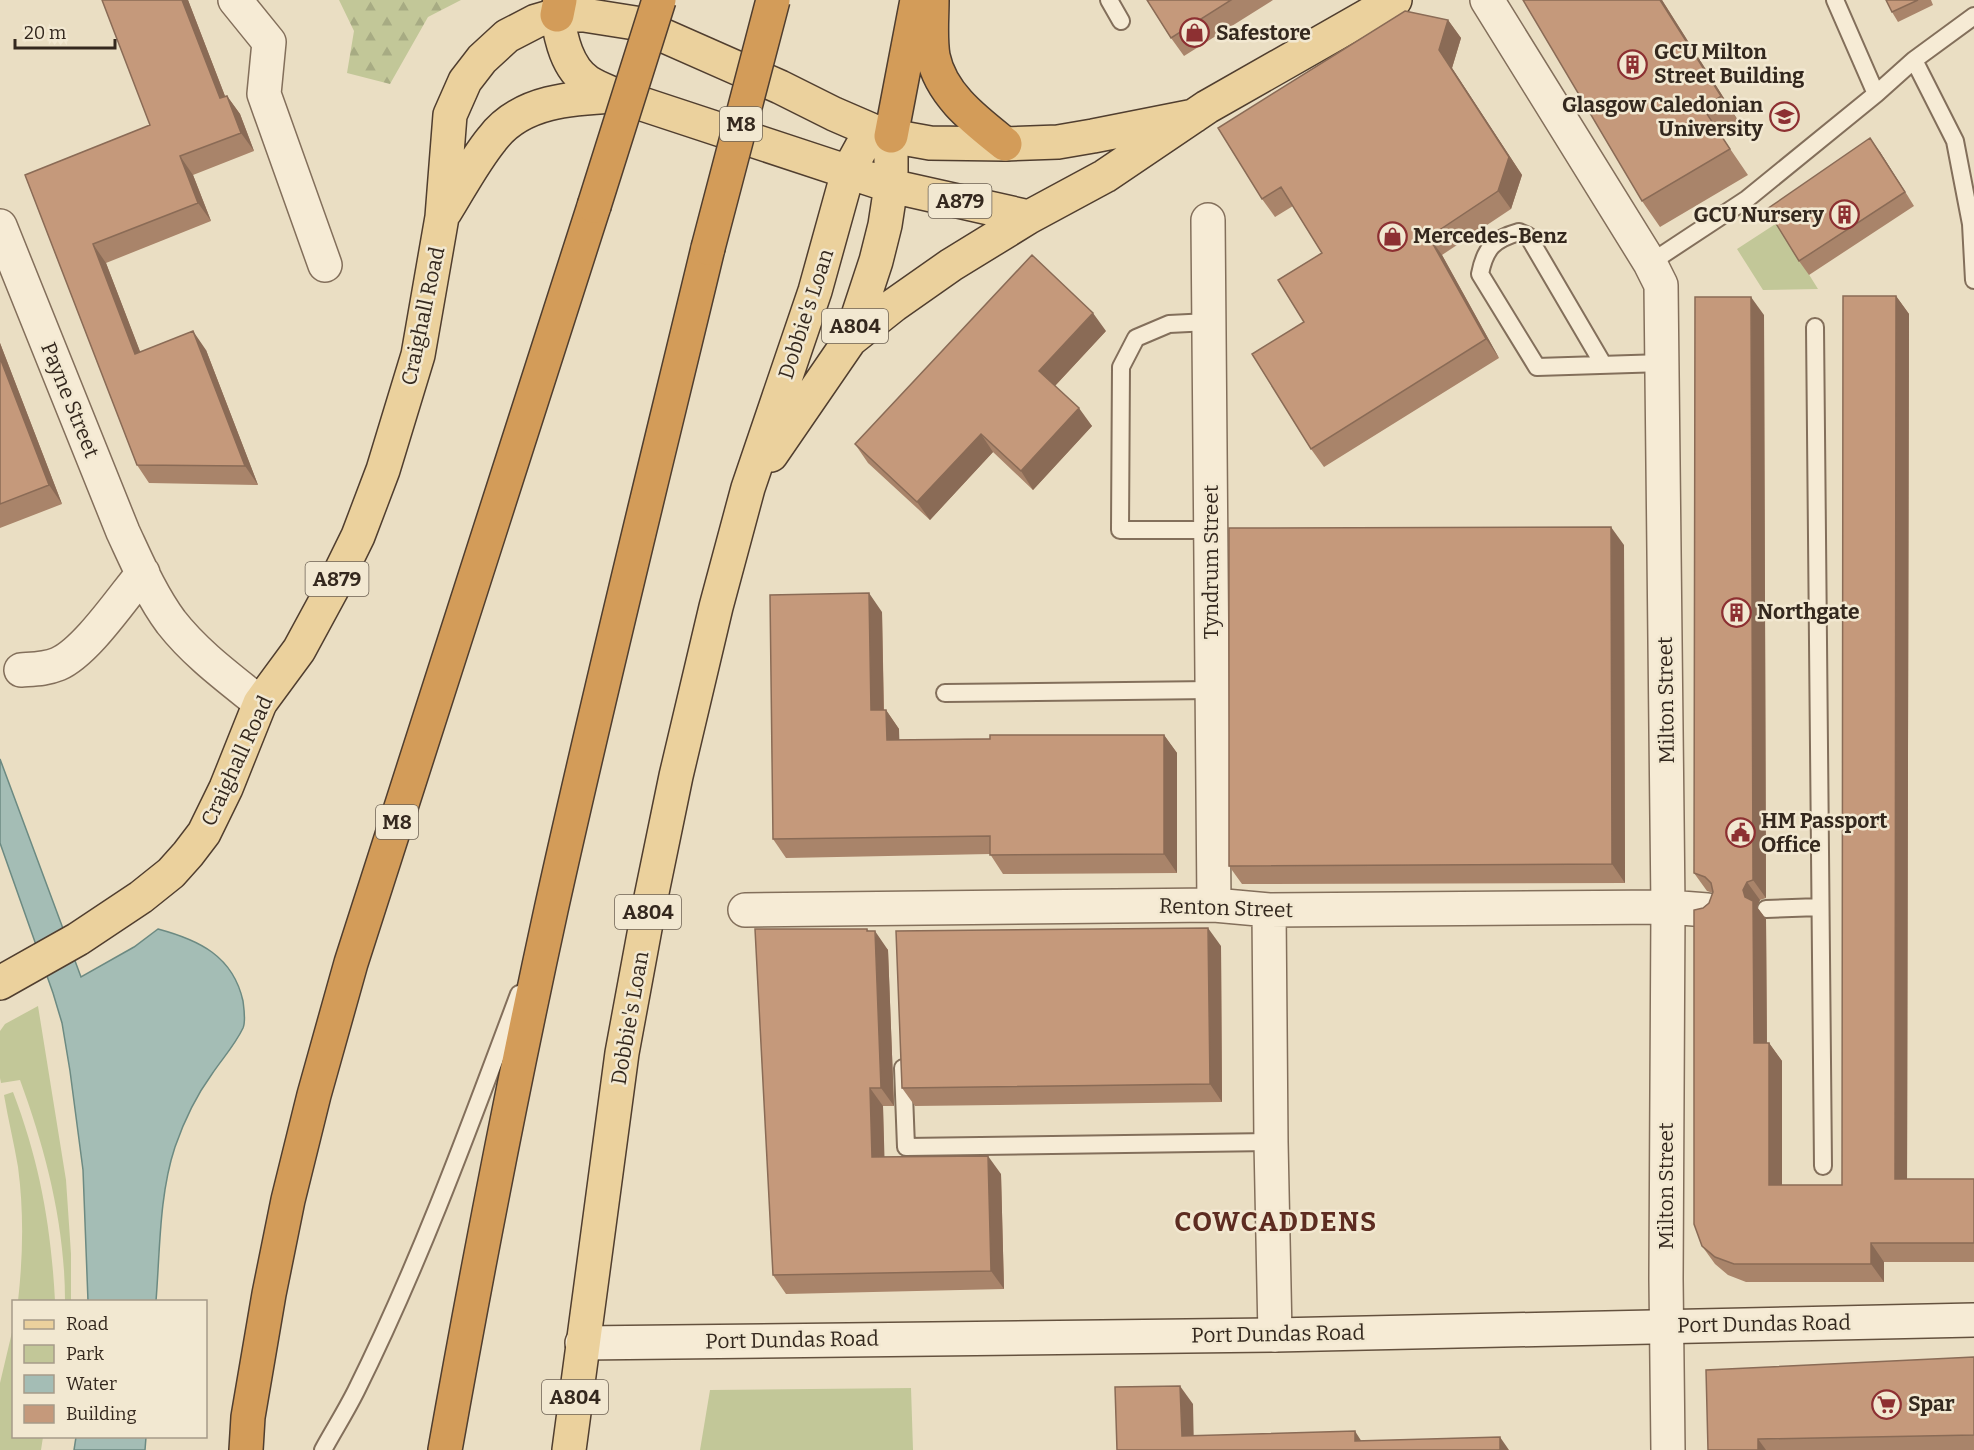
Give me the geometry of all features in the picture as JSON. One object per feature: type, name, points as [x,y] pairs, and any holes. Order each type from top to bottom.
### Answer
[{"type":"highway","name":"M8","points":[[246,1450],[250,1406],[288,1200],[345,985],[659,0]]},
{"type":"highway","name":"M8","points":[[445,1450],[550,912],[610,649],[708,248],[773,0]]},
{"type":"highway","points":[[881,133],[918,0]]},
{"type":"highway","points":[[932,0],[933,55],[940,77],[948,92],[971,117],[1005,144]]},
{"type":"main road","name":"Dobbie's Loan","points":[[748,488],[850,340],[894,304],[951,265],[1029,217],[1105,176],[1194,116],[1395,0]]},
{"type":"main road","name":"Craighall Road","points":[[1,982],[78,939],[141,897],[171,873],[204,833],[226,788],[260,703],[299,650],[331,591],[358,536],[384,470],[418,355],[442,216],[450,115],[465,81],[482,59],[507,36],[559,8],[584,15],[635,23],[780,87],[834,114],[881,133]]},
{"type":"main road","points":[[559,8],[561,37],[573,66],[590,83],[618,96]]},
{"type":"main road","name":"Craighall Road","points":[[442,216],[493,137],[516,117],[547,103],[582,98],[618,96],[848,172]]},
{"type":"main road","name":"Dobbie's Loan","points":[[881,133],[930,143],[1058,142],[1194,116]]},
{"type":"main road","name":"Dobbie's Loan","points":[[568,1450],[622,1053],[649,907],[684,742],[716,607],[748,488],[815,291],[848,172],[881,133]]},
{"type":"main road","name":"Dobbie's Loan","points":[[850,340],[876,261],[891,186],[881,133]]},
{"type":"main road","name":"A879","points":[[848,172],[891,186],[1029,217]]},
{"type":"street","points":[[236,0],[269,42],[264,94],[325,265]]},
{"type":"street","name":"Milton Street","points":[[1487,0],[1650,263],[1661,285],[1668,907],[1666,1325],[1668,1450]]},
{"type":"street","name":"Tyndrum Street","points":[[1208,220],[1214,905]]},
{"type":"street","name":"Payne Street","points":[[0,226],[123,532],[143,573],[170,620],[188,641],[214,666],[260,703]]},
{"type":"street","points":[[21,670],[43,669],[60,664],[89,641],[143,573]]},
{"type":"street","name":"Renton Street","points":[[745,910],[897,914],[1214,905],[1269,910],[1668,907],[1707,910]]},
{"type":"street","points":[[1269,910],[1275,1335]]},
{"type":"street","name":"Port Dundas Road","points":[[582,1343],[1275,1335],[1974,1320]]},
{"type":"lane","points":[[1109,0],[1121,21]]},
{"type":"lane","points":[[1835,0],[1876,94]]},
{"type":"lane","points":[[1650,263],[1747,199],[1876,94],[1914,60],[1974,16]]},
{"type":"lane","points":[[1914,60],[1955,141],[1971,224],[1974,280]]},
{"type":"lane","points":[[1603,364],[1528,236],[1519,232],[1504,236],[1488,248],[1480,274],[1537,367],[1663,363]]},
{"type":"lane","points":[[1209,322],[1169,324],[1136,338],[1121,367],[1120,530],[1210,530]]},
{"type":"lane","points":[[1815,327],[1823,1166]]},
{"type":"lane","points":[[945,693],[1212,690]]},
{"type":"lane","points":[[1766,909],[1820,907]]},
{"type":"lane","points":[[323,1450],[356,1392],[403,1292],[449,1179],[550,912]]},
{"type":"lane","points":[[902,1052],[906,1147],[1271,1142]]},
{"type":"green space","points":[[339,0],[461,0],[428,17],[390,84],[347,73],[354,31]]},
{"type":"green space","points":[[1777,223],[1818,289],[1763,290],[1737,249]]},
{"type":"green space","points":[[38,1006],[66,1180],[71,1254],[71,1300],[65,1300],[58,1216],[38,1134],[20,1080],[1,1083],[0,1031],[5,1024]]},
{"type":"green space","points":[[13,1092],[37,1170],[51,1247],[55,1300],[18,1300],[22,1251],[21,1201],[18,1167],[4,1095]]},
{"type":"green space","points":[[12,1332],[12,1438],[43,1438],[41,1450],[0,1450],[0,1383]]},
{"type":"green space","points":[[911,1388],[913,1450],[700,1450],[710,1390]]},
{"type":"water","points":[[0,759],[81,977],[134,947],[158,929],[173,933],[212,952],[223,961],[238,985],[245,1018],[243,1028],[206,1082],[186,1118],[170,1165],[163,1204],[156,1300],[88,1300],[83,1170],[62,1023],[0,843]]},
{"type":"water","points":[[76,1438],[146,1438],[145,1450],[74,1450]]},
{"type":"building","points":[[102,0],[182,0],[220,98],[227,96],[241,133],[180,156],[198,203],[93,244],[135,354],[193,331],[245,466],[137,465],[25,175],[150,125]]},
{"type":"building","points":[[1147,0],[1231,0],[1171,38]]},
{"type":"building","name":"GCU Milton Street Building","points":[[1523,0],[1660,0],[1721,96],[1703,108],[1730,149],[1642,201]]},
{"type":"building","points":[[1886,0],[1918,0],[1892,12]]},
{"type":"building","name":"Mercedes-Benz","points":[[1405,11],[1448,20],[1439,50],[1509,157],[1498,191],[1429,237],[1486,339],[1311,449],[1252,354],[1304,322],[1278,280],[1322,253],[1281,187],[1262,199],[1218,128]]},
{"type":"building","name":"GCU Nursery","points":[[1870,138],[1905,192],[1799,261],[1767,209]]},
{"type":"building","points":[[1032,255],[1093,313],[1039,371],[1079,408],[1021,471],[981,434],[917,502],[855,444]]},
{"type":"building","name":"Northgate","points":[[1843,296],[1896,296],[1895,1179],[1974,1179],[1974,1243],[1871,1243],[1871,1264],[1734,1264],[1715,1257],[1702,1246],[1694,1224],[1694,910],[1703,908],[1709,903],[1713,892],[1711,883],[1705,877],[1694,873],[1695,297],[1751,297],[1753,880],[1747,882],[1743,890],[1745,897],[1753,901],[1754,1043],[1769,1043],[1769,1185],[1842,1185]]},
{"type":"building","points":[[0,358],[49,485],[0,504]]},
{"type":"building","points":[[1611,527],[1612,864],[1229,866],[1229,528]]},
{"type":"building","points":[[869,593],[871,710],[886,710],[887,740],[990,739],[990,735],[1164,735],[1164,854],[990,855],[990,836],[773,839],[770,595]]},
{"type":"building","points":[[1208,928],[1210,1084],[902,1088],[896,931]]},
{"type":"building","points":[[755,929],[867,929],[867,931],[875,931],[881,1088],[870,1088],[872,1157],[988,1156],[991,1271],[773,1275]]},
{"type":"building","points":[[1974,1357],[1974,1435],[1758,1439],[1758,1450],[1708,1450],[1706,1370]]},
{"type":"building","points":[[1180,1386],[1182,1436],[1355,1431],[1355,1441],[1500,1437],[1500,1450],[1117,1450],[1115,1387]]},
{"type":"place","name":"Safestore","points":[[1195,33]]},
{"type":"place","name":"GCU Milton Street Building","points":[[1633,64]]},
{"type":"place","name":"Glasgow Caledonian University","points":[[1784,117]]},
{"type":"place","name":"GCU Nursery","points":[[1845,215]]},
{"type":"place","name":"Mercedes-Benz","points":[[1392,236]]},
{"type":"place","name":"Northgate","points":[[1736,612]]},
{"type":"place","name":"HM Passport Office","points":[[1740,833]]},
{"type":"place","name":"Spar","points":[[1887,1404]]},
{"type":"district","name":"COWCADDENS","points":[[1276,1222]]}]
